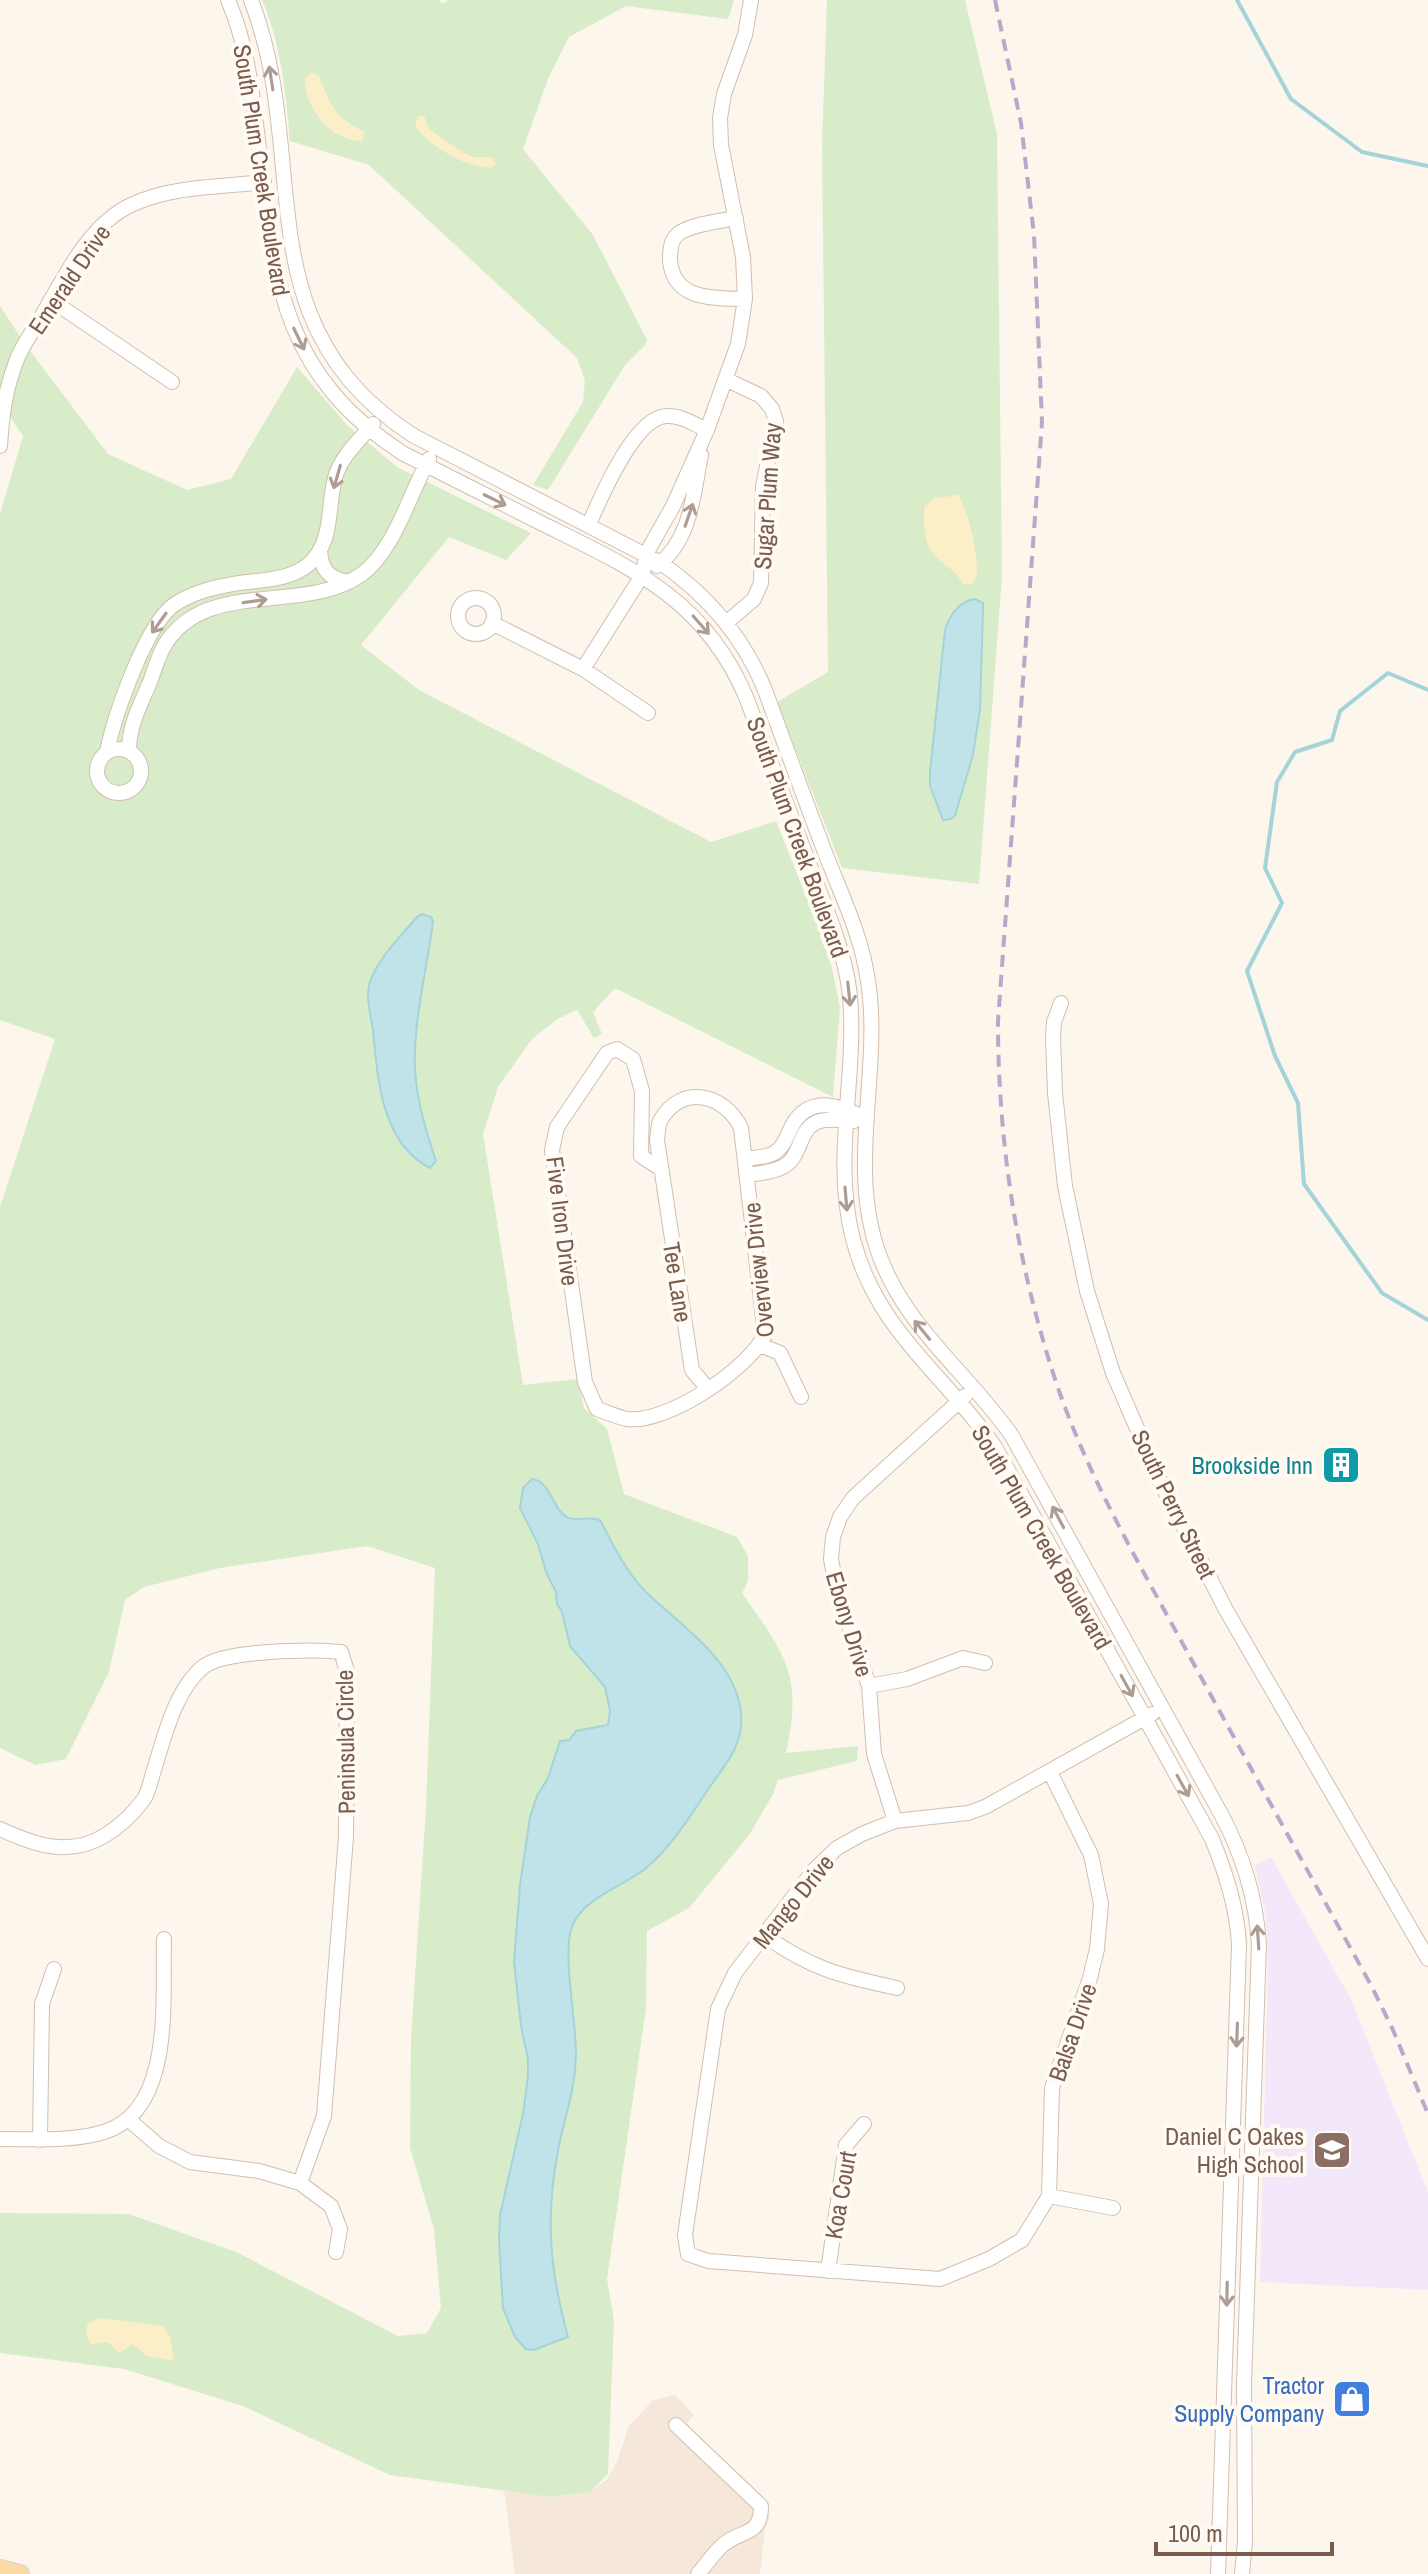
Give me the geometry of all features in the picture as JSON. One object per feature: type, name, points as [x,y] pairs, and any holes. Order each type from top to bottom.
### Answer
[{"type":"main road","points":[[0,2569],[20,2574]]},
{"type":"street","name":"South Plum Creek Boulevard","points":[[228,0],[248,65],[277,274],[295,333],[324,382],[368,430],[404,454],[643,574],[697,620],[724,655],[746,697],[845,965],[851,1027],[844,1172],[853,1239],[869,1283],[899,1335],[982,1429],[1016,1484],[1219,1855],[1230,1885],[1238,1932],[1218,2574]]},
{"type":"street","name":"South Plum Creek Boulevard","points":[[251,0],[268,61],[296,271],[306,308],[340,370],[381,414],[414,436],[661,563],[696,590],[726,623],[759,675],[859,940],[868,979],[871,1011],[866,1191],[872,1234],[879,1255],[896,1292],[915,1322],[975,1387],[1027,1461],[1237,1847],[1249,1880],[1258,1929],[1244,2384],[1245,2541],[1242,2574]]},
{"type":"street","points":[[583,669],[643,574],[646,554],[673,506],[707,430],[738,344],[745,299],[743,257],[721,145],[720,118],[724,94],[745,35],[751,0]]},
{"type":"street","name":"Emerald Drive","points":[[0,446],[3,404],[17,359],[93,237],[115,213],[134,203],[178,192],[264,182]]},
{"type":"street","points":[[736,218],[686,229],[675,236],[670,250],[671,265],[677,282],[688,292],[704,298],[745,299]]},
{"type":"street","points":[[51,300],[172,382]]},
{"type":"street","name":"Sugar Plum Way","points":[[726,623],[754,599],[761,583],[763,486],[776,421],[772,409],[761,396],[727,380]]},
{"type":"street","points":[[107,752],[114,749],[129,751],[138,760],[141,776],[132,789],[121,794],[106,790],[98,781],[97,766],[107,752],[112,729],[148,639],[173,605],[205,589],[297,572],[308,564],[320,550],[327,534],[335,478],[343,458],[381,414]]},
{"type":"street","points":[[589,524],[637,433],[650,421],[662,416],[676,417],[707,430]]},
{"type":"street","points":[[643,574],[661,563],[690,516],[707,430]]},
{"type":"street","points":[[129,751],[129,732],[164,646],[188,621],[213,607],[319,592],[349,582],[373,565],[386,548],[436,447]]},
{"type":"street","points":[[320,550],[321,563],[327,574],[349,582]]},
{"type":"street","points":[[492,623],[583,669],[648,713]]},
{"type":"street","name":"South Perry Street","points":[[1061,1003],[1054,1022],[1053,1037],[1062,1161],[1075,1242],[1093,1315],[1113,1373],[1169,1498],[1241,1637],[1428,1959]]},
{"type":"street","name":"Five Iron Drive","points":[[661,1169],[641,1156],[642,1091],[633,1059],[617,1049],[607,1053],[557,1127],[552,1150],[585,1382],[597,1409],[628,1419],[660,1415],[708,1389]]},
{"type":"street","name":"Overview Drive","points":[[661,1169],[657,1140],[660,1122],[675,1104],[695,1097],[714,1098],[734,1114],[741,1128],[748,1175],[765,1335],[760,1345],[780,1353],[801,1397]]},
{"type":"street","points":[[746,1159],[778,1151],[805,1109],[822,1104],[846,1115],[867,1119]]},
{"type":"street","name":"Overview Drive","points":[[748,1175],[772,1171],[789,1163],[814,1123],[846,1115]]},
{"type":"street","name":"Tee Lane","points":[[661,1169],[692,1370],[708,1389]]},
{"type":"street","points":[[708,1389],[743,1365],[760,1345]]},
{"type":"street","name":"Ebony Drive","points":[[895,1821],[874,1754],[869,1686],[836,1586],[831,1559],[833,1537],[840,1517],[853,1498],[975,1387]]},
{"type":"street","name":"Peninsula Circle","points":[[0,1829],[27,1841],[60,1849],[90,1844],[117,1828],[145,1797],[175,1703],[204,1666],[243,1654],[341,1652],[347,1671],[344,1868],[324,2116],[300,2183]]},
{"type":"street","points":[[869,1686],[907,1679],[963,1658],[985,1663]]},
{"type":"street","name":"Mango Drive","points":[[688,2254],[685,2235],[718,2009],[735,1973],[814,1870],[837,1848],[895,1821],[968,1813],[985,1807],[1163,1708]]},
{"type":"street","name":"Balsa Drive","points":[[688,2254],[708,2261],[940,2279],[989,2259],[1022,2240],[1049,2196],[1052,2088],[1090,1978],[1097,1949],[1101,1904],[1091,1855],[1050,1772]]},
{"type":"street","points":[[764,1935],[800,1960],[829,1972],[897,1988]]},
{"type":"street","points":[[0,2139],[82,2137],[108,2131],[128,2119],[154,2080],[160,2051],[164,1939]]},
{"type":"street","points":[[40,2140],[42,2004],[54,1969]]},
{"type":"street","points":[[128,2119],[159,2146],[190,2162],[259,2171],[300,2183],[331,2206],[340,2229],[336,2252]]},
{"type":"street","name":"Koa Court","points":[[828,2271],[846,2145],[864,2124]]},
{"type":"street","points":[[1049,2196],[1113,2208]]},
{"type":"street","points":[[676,2425],[761,2506],[757,2527],[724,2544],[698,2574]]},
{"type":"shaded area","points":[[1271,1857],[1352,2001],[1428,2192],[1428,2290],[1260,2282],[1268,1960],[1266,1915],[1255,1866]]},
{"type":"shaded area","points":[[675,2395],[694,2415],[687,2423],[692,2430],[764,2504],[770,2518],[765,2529],[760,2574],[515,2574],[504,2490],[551,2497],[590,2492],[607,2479],[617,2462],[629,2426],[653,2400]]},
{"type":"green space","points":[[262,0],[440,0],[442,4],[448,0],[734,0],[728,19],[626,6],[569,37],[548,79],[523,149],[593,235],[647,340],[625,365],[548,490],[533,485],[583,402],[585,380],[577,358],[369,165],[290,141],[278,52]]},
{"type":"green space","points":[[827,0],[965,0],[997,134],[1002,576],[979,884],[842,868],[777,702],[828,672],[822,145]]},
{"type":"green space","points":[[0,306],[108,454],[187,490],[231,479],[297,367],[347,425],[397,467],[531,533],[506,560],[449,537],[361,645],[419,690],[711,842],[776,821],[829,954],[840,1007],[833,1097],[615,988],[593,1012],[602,1034],[594,1038],[577,1010],[556,1020],[532,1039],[498,1087],[483,1134],[523,1385],[578,1379],[584,1408],[607,1429],[624,1494],[737,1537],[748,1556],[748,1581],[742,1593],[780,1650],[791,1684],[791,1726],[786,1753],[858,1746],[857,1761],[778,1780],[749,1835],[689,1908],[647,1931],[646,2008],[607,2279],[614,2321],[608,2474],[590,2492],[551,2497],[390,2475],[243,2406],[124,2369],[0,2353],[0,2213],[129,2214],[236,2252],[398,2336],[427,2333],[441,2308],[434,2229],[410,2148],[411,2039],[426,1807],[435,1568],[367,1546],[220,1568],[144,1587],[125,1600],[109,1672],[66,1759],[35,1765],[0,1748],[0,1207],[55,1039],[0,1020],[0,514],[23,436],[0,402]]},
{"type":"sand","points":[[311,72],[319,76],[340,115],[364,132],[363,141],[352,140],[330,130],[314,111],[305,78]]},
{"type":"sand","points":[[419,116],[424,116],[429,129],[462,152],[473,157],[492,157],[496,164],[493,167],[473,165],[448,154],[419,130],[415,122]]},
{"type":"sand","points":[[958,495],[962,503],[972,535],[977,578],[970,585],[963,584],[936,557],[925,534],[924,507],[935,498],[948,496],[948,499]]},
{"type":"sand","points":[[100,2318],[162,2326],[170,2336],[174,2361],[146,2356],[133,2344],[119,2353],[108,2342],[91,2344],[86,2334],[88,2323]]},
{"type":"water","points":[[975,599],[983,603],[980,709],[973,755],[955,816],[943,820],[930,786],[930,771],[945,630],[956,610]]},
{"type":"water","points":[[422,914],[433,921],[418,1014],[415,1070],[425,1127],[436,1161],[430,1168],[401,1143],[385,1108],[368,1000],[370,982],[378,964]]},
{"type":"water","points":[[532,1479],[543,1485],[567,1517],[600,1520],[638,1583],[702,1642],[726,1671],[740,1706],[741,1717],[739,1738],[730,1758],[672,1842],[645,1869],[587,1906],[573,1924],[569,1950],[575,2069],[554,2176],[551,2222],[553,2267],[568,2337],[534,2350],[526,2349],[515,2337],[503,2308],[499,2239],[500,2215],[523,2114],[528,2076],[514,1962],[520,1885],[530,1817],[537,1796],[548,1778],[560,1741],[569,1740],[576,1731],[608,1725],[610,1711],[605,1687],[570,1646],[556,1592],[520,1508],[523,1488]]},
{"type":"waterway","points":[[1237,0],[1291,99],[1362,152],[1428,166]]},
{"type":"waterway","points":[[1428,690],[1388,673],[1340,711],[1332,740],[1295,752],[1277,782],[1265,868],[1282,903],[1247,971],[1275,1056],[1298,1103],[1304,1184],[1382,1293],[1428,1320]]},
{"type":"railway","points":[[995,0],[1021,123],[1034,235],[1042,422],[998,1021],[1006,1158],[1020,1247],[1055,1379],[1097,1482],[1148,1581],[1372,1987],[1428,2114]]},
{"type":"place","name":"Brookside Inn","points":[[1341,1465]]},
{"type":"place","name":"Daniel C Oakes High School","points":[[1332,2150]]},
{"type":"place","name":"Tractor Supply Company","points":[[1352,2399]]}]
